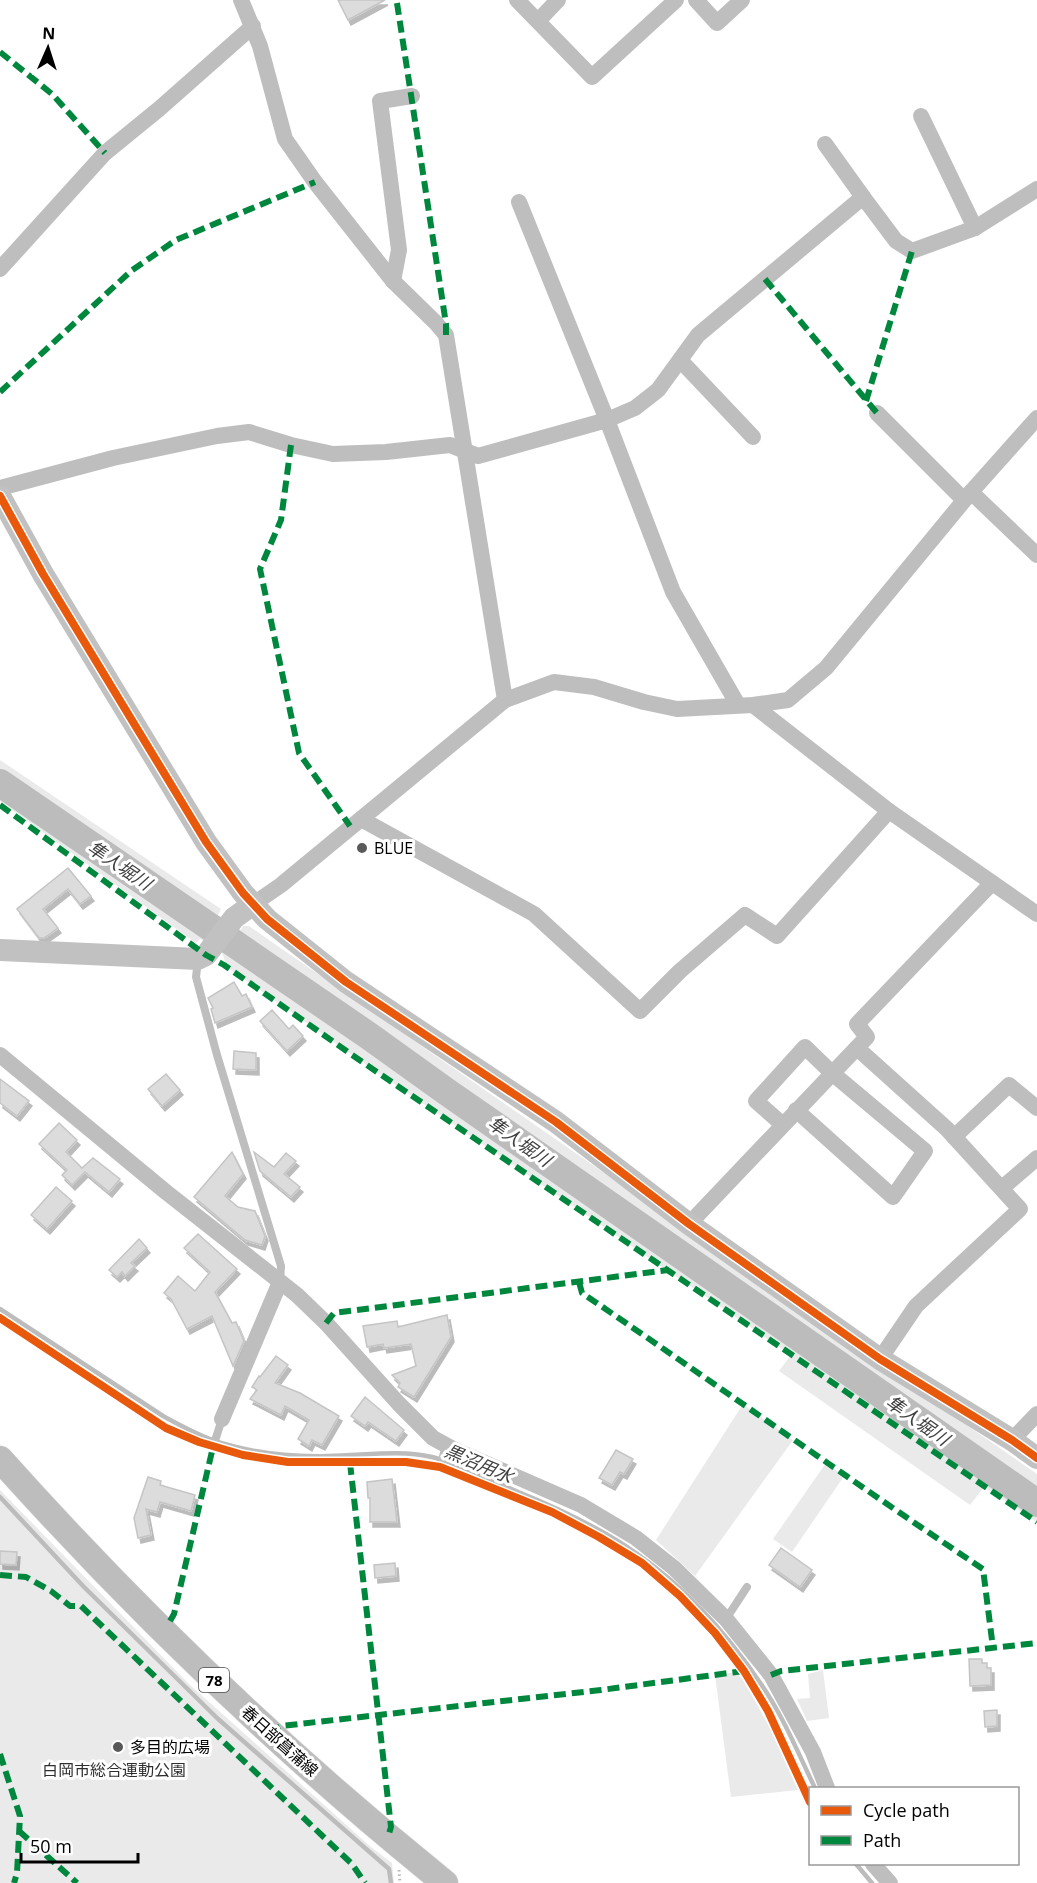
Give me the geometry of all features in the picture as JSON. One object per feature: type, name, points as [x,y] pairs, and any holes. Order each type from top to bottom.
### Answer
[{"type":"main road","name":"春日部菖蒲線","points":[[0,1459],[162,1631],[269,1732],[388,1837],[445,1883]]},
{"type":"street","points":[[241,0],[260,46],[285,139],[315,182],[393,281],[446,335],[506,700]]},
{"type":"street","points":[[517,0],[592,77],[676,0]]},
{"type":"street","points":[[537,21],[558,0]]},
{"type":"street","points":[[696,0],[717,23],[742,0]]},
{"type":"street","points":[[0,269],[105,153],[253,26]]},
{"type":"street","points":[[393,281],[399,250],[380,101],[412,96]]},
{"type":"street","points":[[921,116],[975,228]]},
{"type":"street","points":[[825,144],[896,241],[912,251],[975,228],[1037,189]]},
{"type":"street","points":[[0,488],[113,458],[217,436],[249,432],[291,445],[333,454],[386,452],[450,445],[478,456],[608,420],[635,408],[658,390],[698,335],[863,197]]},
{"type":"street","points":[[519,202],[608,420],[673,592],[745,705],[889,811],[1037,914]]},
{"type":"street","points":[[680,360],[753,437]]},
{"type":"street","points":[[877,413],[1037,555]]},
{"type":"street","points":[[0,950],[204,954],[243,911],[281,885],[506,700],[554,682],[594,687],[677,709],[788,700],[826,668],[968,496],[1037,418]]},
{"type":"street","points":[[0,496],[43,574],[206,842],[243,911],[303,949],[345,982],[556,1122],[689,1224],[880,1359],[1012,1440],[1037,1458]]},
{"type":"street","points":[[361,819],[534,914],[640,1011],[680,971],[745,915],[777,936],[889,811]]},
{"type":"street","points":[[689,1224],[867,1037],[857,1024],[992,883]]},
{"type":"street","points":[[782,1124],[756,1101],[805,1047],[832,1073],[925,1151],[893,1197],[796,1110]]},
{"type":"street","points":[[856,1048],[954,1137],[1020,1209],[916,1306],[880,1359]]},
{"type":"street","points":[[0,1055],[166,1192],[280,1282],[326,1323],[433,1438],[443,1455],[581,1505],[636,1538],[674,1568],[726,1619],[771,1675],[813,1752],[827,1787]]},
{"type":"street","points":[[954,1137],[1009,1085],[1037,1108]]},
{"type":"street","points":[[1002,1188],[1037,1158]]},
{"type":"street","points":[[219,1426],[280,1282]]},
{"type":"street","points":[[1012,1440],[1037,1414]]},
{"type":"street","points":[[875,1865],[890,1883]]},
{"type":"lane","points":[[204,954],[196,977],[217,1055],[281,1266],[280,1282]]},
{"type":"lane","points":[[214,1445],[219,1426]]},
{"type":"lane","points":[[389,1461],[440,1467],[443,1455]]},
{"type":"lane","points":[[726,1619],[747,1587]]},
{"type":"green space","points":[[0,760],[221,909],[218,915],[241,930],[243,926],[249,926],[1037,1474],[1037,1489],[712,1268],[657,1225],[0,771]]},
{"type":"green space","points":[[0,792],[229,948],[384,1060],[1037,1511],[1037,1522],[984,1487],[970,1505],[779,1371],[791,1355],[224,965],[225,960],[221,952],[200,939],[196,943],[0,801]]},
{"type":"green space","points":[[743,1404],[793,1440],[695,1576],[656,1540]]},
{"type":"green space","points":[[826,1463],[844,1476],[792,1552],[773,1539]]},
{"type":"green space","name":"白岡市総合運動公園","points":[[0,1490],[190,1685],[371,1847],[392,1863],[394,1883],[0,1883]]},
{"type":"green space","points":[[823,1670],[829,1718],[807,1721],[797,1699],[810,1698],[808,1674]]},
{"type":"green space","points":[[736,1672],[767,1722],[798,1790],[731,1797],[715,1675]]},
{"type":"building","points":[[338,0],[385,0],[348,20]]},
{"type":"building","points":[[68,868],[91,896],[80,904],[68,889],[43,909],[58,928],[44,938],[39,938],[17,909]]},
{"type":"building","points":[[234,982],[242,996],[246,994],[252,1007],[215,1023],[211,1009],[213,1008],[208,998]]},
{"type":"building","points":[[272,1010],[289,1029],[293,1025],[303,1036],[287,1051],[260,1021]]},
{"type":"building","points":[[234,1051],[256,1053],[256,1070],[233,1069]]},
{"type":"building","points":[[166,1074],[180,1090],[162,1106],[148,1089]]},
{"type":"building","points":[[0,1079],[29,1101],[17,1116],[0,1103]]},
{"type":"building","points":[[59,1123],[77,1140],[66,1152],[82,1168],[93,1158],[120,1179],[109,1192],[85,1172],[72,1185],[62,1175],[67,1170],[39,1144]]},
{"type":"building","points":[[232,1152],[243,1174],[225,1196],[238,1207],[255,1211],[265,1236],[262,1245],[245,1240],[194,1197]]},
{"type":"building","points":[[254,1152],[274,1167],[286,1153],[296,1161],[284,1174],[300,1187],[291,1197],[260,1171]]},
{"type":"building","points":[[56,1187],[72,1201],[47,1229],[31,1215]]},
{"type":"building","points":[[198,1234],[237,1269],[215,1292],[232,1323],[236,1322],[244,1341],[233,1366],[212,1316],[187,1329],[171,1299],[164,1293],[178,1276],[195,1291],[210,1272],[184,1248]]},
{"type":"building","points":[[139,1239],[147,1248],[131,1263],[135,1266],[125,1276],[122,1272],[117,1277],[109,1270]]},
{"type":"building","points":[[447,1315],[451,1337],[414,1397],[398,1387],[400,1383],[392,1375],[416,1366],[411,1344],[384,1348],[383,1344],[367,1347],[363,1326],[397,1321],[398,1327]]},
{"type":"building","points":[[276,1356],[288,1365],[275,1383],[300,1393],[339,1416],[322,1445],[312,1440],[309,1446],[298,1439],[309,1420],[285,1406],[281,1415],[250,1399],[257,1390],[252,1387]]},
{"type":"building","points":[[365,1397],[404,1430],[396,1441],[368,1422],[365,1426],[351,1416]]},
{"type":"building","points":[[616,1450],[633,1459],[624,1474],[620,1472],[612,1485],[599,1478]]},
{"type":"building","points":[[148,1477],[161,1481],[160,1485],[195,1495],[191,1511],[160,1502],[157,1512],[146,1509],[151,1535],[138,1538],[134,1518]]},
{"type":"building","points":[[392,1479],[397,1522],[370,1522],[367,1482]]},
{"type":"building","points":[[781,1548],[812,1570],[800,1587],[769,1565]]},
{"type":"building","points":[[0,1551],[17,1552],[16,1565],[0,1564]]},
{"type":"building","points":[[395,1563],[396,1576],[375,1578],[374,1565]]},
{"type":"building","points":[[969,1659],[982,1659],[982,1663],[987,1663],[987,1668],[991,1668],[991,1685],[970,1686]]},
{"type":"building","points":[[997,1710],[997,1726],[985,1727],[984,1711]]},
{"type":"waterway","name":"隼人堀川","points":[[0,783],[369,1036],[1037,1503]]},
{"type":"waterway","name":"黒沼用水","points":[[0,1309],[163,1416],[214,1441],[260,1452],[287,1455],[393,1453],[432,1457],[463,1467],[547,1504],[608,1535],[672,1581],[720,1630],[761,1684],[790,1735],[815,1787]]},
{"type":"waterway","points":[[0,1497],[84,1587],[217,1718],[389,1869],[391,1883]]},
{"type":"waterway","name":"黒沼用水","points":[[857,1865],[872,1883]]},
{"type":"marked path","points":[[397,3],[446,335]]},
{"type":"marked path","points":[[0,52],[52,94],[105,153]]},
{"type":"marked path","points":[[0,392],[131,271],[176,240],[315,182]]},
{"type":"marked path","points":[[866,401],[912,251]]},
{"type":"marked path","points":[[765,279],[877,413]]},
{"type":"marked path","points":[[291,445],[281,520],[260,569],[299,753],[350,826]]},
{"type":"marked path","points":[[0,805],[206,955],[224,965],[358,1059],[1037,1522]]},
{"type":"marked path","points":[[326,1323],[334,1313],[668,1270]]},
{"type":"marked path","points":[[579,1282],[582,1293],[983,1569],[993,1648]]},
{"type":"marked path","points":[[170,1621],[174,1614],[213,1447]]},
{"type":"marked path","points":[[350,1463],[391,1827],[388,1837]]},
{"type":"marked path","points":[[0,1575],[26,1577],[51,1591],[70,1606],[81,1606],[352,1864],[365,1883]]},
{"type":"marked path","points":[[771,1675],[781,1671],[1037,1643]]},
{"type":"marked path","points":[[269,1732],[281,1726],[601,1690],[744,1671]]},
{"type":"marked path","points":[[0,1754],[20,1816],[17,1873],[14,1883]]},
{"type":"marked path","points":[[19,1831],[77,1883]]},
{"type":"cycle path","points":[[0,496],[43,574],[206,842],[243,893],[267,919],[346,982],[556,1122],[689,1224],[880,1359],[1012,1440],[1037,1458]]},
{"type":"cycle path","points":[[0,1318],[166,1428],[199,1442],[243,1455],[288,1462],[406,1462],[440,1467],[552,1512],[599,1537],[642,1563],[680,1596],[715,1633],[744,1671],[768,1711],[809,1800]]},
{"type":"place","name":"BLUE","points":[[362,848]]},
{"type":"place","name":"多目的広場","points":[[118,1747]]}]
